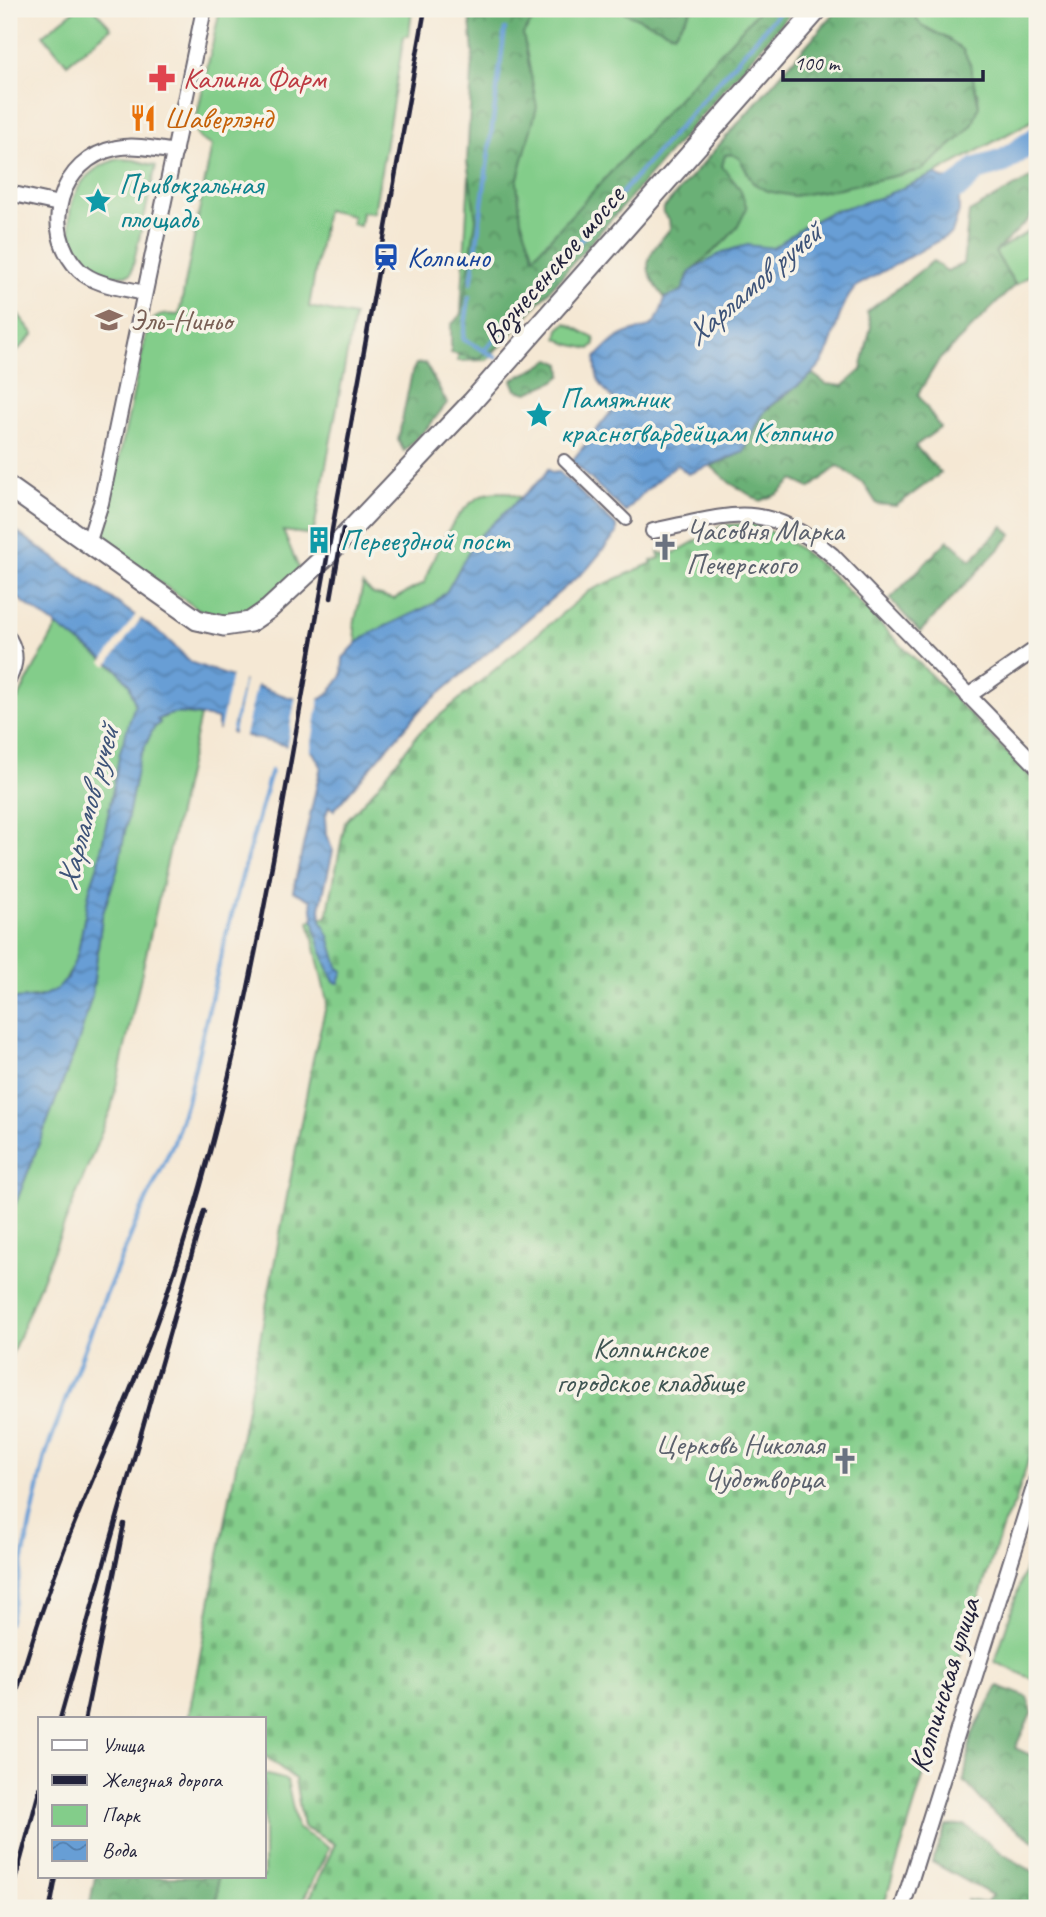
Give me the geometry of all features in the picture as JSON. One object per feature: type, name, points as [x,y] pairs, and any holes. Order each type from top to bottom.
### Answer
[{"type":"street","points":[[88,544],[101,503],[204,9]]},
{"type":"street","name":"Вознесенское шоссе","points":[[9,487],[197,620],[224,626],[241,625],[258,618],[327,555],[481,393],[818,9]]},
{"type":"street","points":[[144,293],[100,282],[80,271],[66,253],[58,231],[59,204],[65,185],[80,166],[100,153],[117,147],[136,146],[175,152]]},
{"type":"street","points":[[9,194],[59,204]]},
{"type":"street","points":[[564,460],[626,520]]},
{"type":"street","points":[[653,531],[734,514],[762,516],[812,538],[832,555],[1037,766]]},
{"type":"street","points":[[9,639],[15,657],[9,678]]},
{"type":"street","points":[[968,696],[1037,648]]},
{"type":"street","name":"Колпинская улица","points":[[902,1908],[1037,1478]]},
{"type":"green space","points":[[76,9],[95,9],[111,28],[67,64],[43,35]]},
{"type":"green space","points":[[220,9],[412,9],[409,36],[404,36],[374,213],[362,212],[360,226],[352,224],[353,216],[326,210],[309,307],[354,316],[313,535],[283,531],[300,571],[254,609],[229,616],[214,615],[198,609],[101,542],[148,326],[161,315],[179,315],[212,145],[199,138],[195,124]]},
{"type":"green space","points":[[469,9],[578,9],[576,15],[539,13],[523,34],[537,107],[517,182],[521,219],[534,256],[760,9],[794,9],[501,346],[477,359],[451,353],[451,325],[462,314],[476,219],[467,162],[473,53]]},
{"type":"green space","points":[[479,9],[793,9],[487,360],[458,361]]},
{"type":"green space","points":[[617,9],[692,9],[674,34]]},
{"type":"green space","points":[[838,9],[918,9],[914,14],[921,25],[963,50],[970,64],[979,106],[973,124],[922,170],[793,196],[767,191],[753,183],[740,159],[732,154],[725,155],[722,166],[740,189],[747,208],[738,226],[726,240],[690,272],[682,291],[665,298],[651,278],[648,262],[670,229],[663,209]]},
{"type":"green space","points":[[918,9],[1037,9],[1037,118],[935,174],[879,198],[831,212],[806,225],[773,248],[737,248],[690,272],[738,226],[740,189],[722,166],[725,155],[732,154],[740,159],[753,183],[793,196],[922,170],[973,124],[979,106],[978,94],[950,40],[921,25],[914,14]]},
{"type":"green space","points":[[119,159],[156,166],[131,274],[108,274],[90,265],[77,250],[71,230],[71,209],[78,188],[94,171]]},
{"type":"green space","points":[[1035,175],[1037,206],[1029,219],[995,252],[1015,285],[939,360],[918,394],[940,428],[915,446],[941,473],[896,506],[877,504],[864,484],[838,466],[810,488],[793,480],[778,494],[760,501],[730,483],[711,466],[744,452],[764,412],[813,374],[826,384],[843,386],[861,370],[871,326],[867,312],[933,261],[947,271],[963,264],[969,212]]},
{"type":"green space","points":[[1037,226],[1037,270],[1016,285],[995,252]]},
{"type":"green space","points":[[13,308],[34,334],[14,354],[9,348],[9,312]]},
{"type":"green space","points":[[566,323],[594,338],[595,344],[590,349],[568,344],[557,338],[559,329]]},
{"type":"green space","points":[[550,359],[561,364],[562,375],[528,393],[516,390],[512,380]]},
{"type":"green space","points":[[425,363],[447,403],[404,451],[398,440],[412,372],[416,364]]},
{"type":"green space","points":[[507,492],[522,498],[475,540],[447,591],[433,604],[371,633],[357,643],[354,625],[363,585],[373,594],[394,599],[424,583],[449,530],[468,506],[490,493]]},
{"type":"green space","name":"Колпинское городское кладбище","points":[[751,524],[775,534],[815,560],[1037,783],[1037,1432],[1015,1503],[1004,1523],[966,1637],[883,1908],[305,1908],[335,1844],[303,1827],[295,1779],[266,1757],[266,1717],[188,1717],[313,1059],[327,1002],[309,921],[327,917],[345,822],[420,732],[589,591],[652,563],[651,561],[660,558],[658,552],[664,554],[670,550],[674,553],[724,525]]},
{"type":"green space","points":[[1003,526],[1012,535],[920,632],[890,599],[948,540],[971,560]]},
{"type":"green space","points":[[57,626],[120,672],[129,684],[135,704],[120,753],[99,862],[90,888],[73,966],[63,985],[47,995],[13,1000],[9,999],[9,715]]},
{"type":"green space","points":[[174,713],[200,716],[111,1109],[9,1361],[9,1221],[79,1040],[92,995],[102,916],[118,868],[139,759],[153,729],[160,723],[157,720]]},
{"type":"green space","points":[[1037,1531],[1037,1681],[995,1662]]},
{"type":"green space","points":[[998,1686],[1027,1697],[1032,1712],[1015,1748],[1037,1758],[1037,1843],[994,1814],[964,1781],[971,1736]]},
{"type":"green space","points":[[266,1775],[287,1780],[297,1828],[329,1848],[299,1908],[217,1908],[218,1878],[266,1878]]},
{"type":"green space","points":[[965,1825],[1003,1854],[1037,1874],[1037,1908],[1010,1900],[1001,1908],[967,1908],[967,1900],[986,1903],[992,1895],[932,1862],[946,1826]]},
{"type":"green space","points":[[95,1878],[218,1878],[217,1908],[89,1908]]},
{"type":"water","points":[[935,174],[959,186],[959,212],[952,233],[857,286],[845,303],[819,367],[763,413],[744,452],[688,474],[677,464],[625,512],[572,461],[618,403],[600,383],[596,371],[596,357],[617,338],[652,325],[665,298],[682,291],[690,272],[723,252],[747,245],[773,248],[806,225],[831,212],[879,198]]},
{"type":"water","points":[[548,469],[552,473],[559,472],[617,527],[617,533],[588,568],[421,709],[334,810],[329,806],[325,818],[326,835],[333,851],[320,908],[321,920],[338,967],[343,971],[339,983],[334,982],[322,953],[311,900],[293,891],[321,766],[313,752],[218,729],[218,719],[179,713],[157,720],[160,722],[153,729],[139,759],[118,868],[102,916],[92,995],[79,1040],[9,1221],[9,999],[38,998],[57,989],[68,978],[78,952],[120,752],[135,704],[129,684],[116,668],[9,592],[9,526],[164,636],[192,663],[291,698],[321,699],[337,683],[342,675],[343,658],[357,643],[371,633],[433,604],[447,591],[475,540],[542,478]]},
{"type":"pier","points":[[137,613],[142,617],[107,666],[102,662]]},
{"type":"pier","points":[[232,674],[244,678],[230,736],[219,733]]},
{"type":"pier","points":[[245,679],[257,683],[244,740],[233,737]]},
{"type":"pier","points":[[296,695],[320,695],[310,754],[286,749]]},
{"type":"waterway","points":[[485,350],[782,9]]},
{"type":"waterway","points":[[476,250],[505,29]]},
{"type":"waterway","name":"Харламов ручей","points":[[931,200],[959,186],[977,169],[1004,161],[1037,138]]},
{"type":"waterway","points":[[471,283],[474,264]]},
{"type":"waterway","points":[[469,297],[463,339],[496,357]]},
{"type":"waterway","points":[[9,1623],[45,1456],[89,1336],[137,1220],[174,1142],[187,1101],[226,935],[271,771]]},
{"type":"railway","points":[[9,1720],[61,1557],[146,1351],[177,1265],[227,1084],[277,838],[425,9]]},
{"type":"railway","points":[[331,598],[343,529]]},
{"type":"railway","points":[[61,1717],[204,1211]]},
{"type":"railway","points":[[85,1717],[124,1524]]},
{"type":"railway","points":[[9,1903],[38,1795]]},
{"type":"railway","points":[[50,1908],[56,1878]]},
{"type":"place","name":"Калина Фарм","points":[[162,78]]},
{"type":"place","name":"Шаверлэнд","points":[[143,118]]},
{"type":"place","name":"Привокзальная площадь","points":[[98,201]]},
{"type":"place","name":"Колпино","points":[[386,257]]},
{"type":"place","name":"Эль-Ниньо","points":[[109,320]]},
{"type":"place","name":"Памятник красногвардейцам Колпино","points":[[539,415]]},
{"type":"place","name":"Переездной пост","points":[[319,540]]},
{"type":"place","name":"Часовня Марка Печерского","points":[[665,547]]},
{"type":"place","name":"Церковь Николая Чудотворца","points":[[845,1461]]}]
